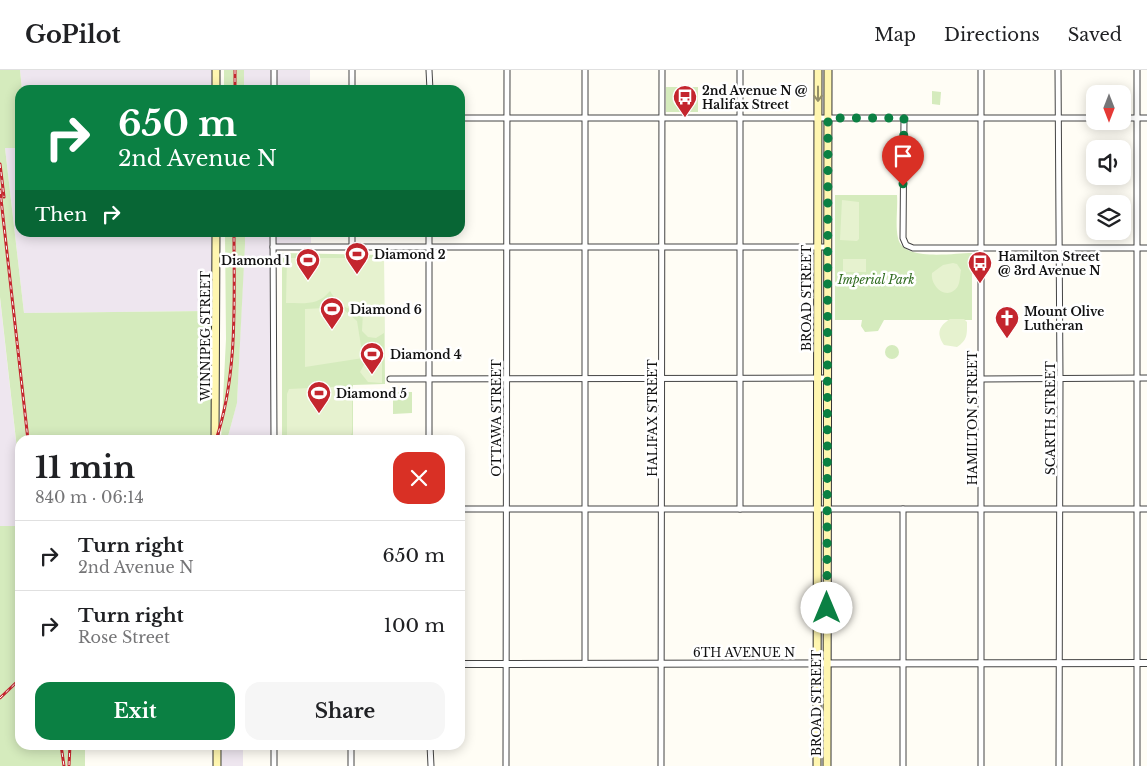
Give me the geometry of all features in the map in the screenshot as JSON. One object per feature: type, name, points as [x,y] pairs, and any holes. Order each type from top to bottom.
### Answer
[{"type":"main road","points":[[216,70],[216,85]]},
{"type":"main road","name":"BROAD STREET","points":[[817,766],[818,70]]},
{"type":"main road","name":"BROAD STREET","points":[[827,766],[828,70]]},
{"type":"main road","name":"WINNIPEG STREET","points":[[216,237],[216,435]]},
{"type":"main road","points":[[217,750],[217,766]]},
{"type":"street","points":[[274,70],[274,85]]},
{"type":"street","points":[[352,70],[352,85]]},
{"type":"street","points":[[430,70],[430,85]]},
{"type":"street","name":"OTTAWA STREET","points":[[506,766],[507,70]]},
{"type":"street","points":[[585,70],[584,379],[586,664]]},
{"type":"street","name":"HALIFAX STREET","points":[[661,766],[663,509],[662,70]]},
{"type":"street","points":[[740,70],[740,509]]},
{"type":"street","name":"HAMILTON STREET","points":[[981,70],[981,766]]},
{"type":"street","name":"SCARTH STREET","points":[[1058,70],[1060,378],[1059,766]]},
{"type":"street","points":[[1137,70],[1137,766]]},
{"type":"street","points":[[465,118],[1086,118]]},
{"type":"street","points":[[904,118],[903,238],[906,246],[913,248],[1147,248]]},
{"type":"street","points":[[1131,118],[1147,118]]},
{"type":"street","points":[[274,237],[274,435]]},
{"type":"street","points":[[352,237],[352,247]]},
{"type":"street","points":[[429,237],[429,435]]},
{"type":"street","points":[[274,247],[828,247]]},
{"type":"street","points":[[390,379],[828,378]]},
{"type":"street","points":[[982,379],[1147,378]]},
{"type":"street","points":[[465,509],[1147,509]]},
{"type":"street","points":[[903,509],[903,766]]},
{"type":"street","name":"6TH AVENUE N","points":[[465,664],[1147,663]]},
{"type":"street","points":[[274,750],[274,766]]},
{"type":"street","points":[[351,750],[351,766]]},
{"type":"street","points":[[430,750],[431,766]]},
{"type":"shaded area","points":[[20,70],[212,70],[212,85],[22,85]]},
{"type":"shaded area","points":[[244,70],[310,70],[310,85],[244,85]]},
{"type":"shaded area","points":[[5,148],[15,148],[15,235]]},
{"type":"shaded area","points":[[15,237],[213,237],[213,317],[205,311],[24,313]]},
{"type":"shaded area","points":[[245,237],[311,237],[311,243],[271,244],[271,435],[228,435],[237,402]]},
{"type":"shaded area","points":[[0,298],[15,435],[15,526],[0,526]]},
{"type":"shaded area","points":[[222,750],[243,750],[243,766],[222,766]]},
{"type":"green space","points":[[0,70],[20,70],[22,85],[15,85],[15,148],[5,148],[24,313],[205,311],[213,317],[212,435],[15,435],[0,297]]},
{"type":"green space","points":[[224,70],[244,70],[244,85],[224,85]]},
{"type":"green space","points":[[666,87],[698,87],[698,112],[666,112]]},
{"type":"green space","points":[[932,91],[941,92],[940,105],[932,104]]},
{"type":"green space","name":"Imperial Park","points":[[835,195],[897,195],[897,233],[902,246],[909,250],[930,255],[972,253],[972,320],[884,320],[878,331],[865,332],[861,326],[862,320],[835,320]]},
{"type":"green space","points":[[842,200],[859,202],[859,239],[857,241],[840,240]]},
{"type":"green space","points":[[225,237],[245,237],[237,403],[228,435],[221,435],[226,339]]},
{"type":"green space","points":[[282,253],[384,255],[385,384],[353,385],[353,435],[282,435]]},
{"type":"green space","points":[[287,258],[384,258],[384,333],[376,338],[368,337],[362,331],[363,312],[344,306],[330,291],[316,301],[286,303]]},
{"type":"green space","points":[[843,259],[866,259],[866,272],[843,272]]},
{"type":"green space","points":[[957,264],[961,270],[959,284],[954,291],[945,293],[934,283],[932,273],[943,265]]},
{"type":"green space","name":"Diamond 6","points":[[325,308],[344,310],[357,321],[363,358],[305,367],[305,309]]},
{"type":"green space","points":[[950,319],[964,319],[967,322],[966,336],[957,347],[944,345],[939,333],[943,324]]},
{"type":"green space","points":[[892,345],[897,347],[899,352],[897,357],[892,359],[887,357],[885,352],[887,347]]},
{"type":"green space","name":"Diamond 4","points":[[382,362],[382,383],[368,382],[360,372],[365,363]]},
{"type":"green space","name":"Diamond 5","points":[[352,386],[351,435],[287,435],[287,394],[289,389]]},
{"type":"green space","points":[[393,392],[412,392],[412,413],[393,414]]},
{"type":"green space","points":[[0,526],[15,526],[15,750],[85,750],[85,766],[0,766]]},
{"type":"railway","points":[[235,70],[235,85]]},
{"type":"railway","points":[[0,164],[4,197]]},
{"type":"railway","points":[[0,190],[27,435]]},
{"type":"railway","points":[[217,435],[228,389],[231,363],[234,311],[234,237]]},
{"type":"railway","points":[[0,698],[15,684]]},
{"type":"railway","points":[[62,750],[64,766]]},
{"type":"railway","points":[[69,765],[70,750]]},
{"type":"place","name":"2nd Avenue N @ Halifax Street","points":[[685,118]]},
{"type":"place","name":"Diamond 2","points":[[357,275]]},
{"type":"place","name":"Diamond 1","points":[[308,281]]},
{"type":"place","name":"Hamilton Street @ 3rd Avenue N","points":[[980,284]]},
{"type":"place","name":"Diamond 6","points":[[332,330]]},
{"type":"place","name":"Mount Olive Lutheran","points":[[1007,339]]},
{"type":"place","name":"Diamond 4","points":[[372,375]]},
{"type":"place","name":"Diamond 5","points":[[319,414]]},
{"type":"route","points":[[827,608],[828,118],[904,118],[903,186]]}]
